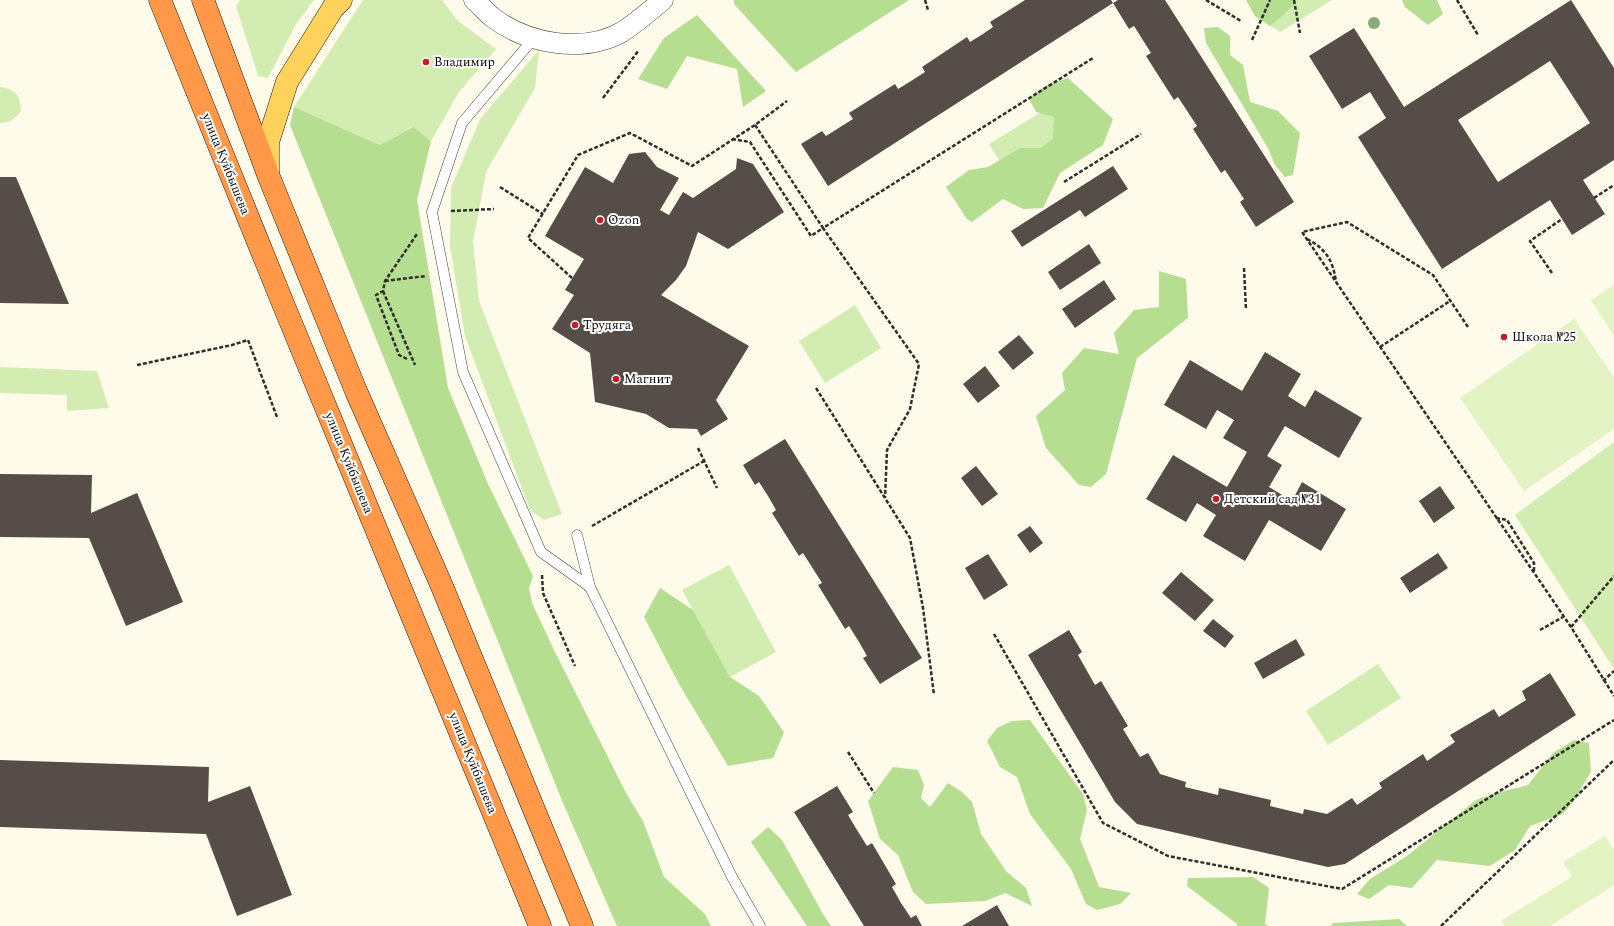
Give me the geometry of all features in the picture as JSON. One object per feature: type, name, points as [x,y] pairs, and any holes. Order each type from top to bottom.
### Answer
[{"type":"highway","name":"улица Куйбышева","points":[[160,0],[284,306],[540,926]]},
{"type":"highway","points":[[203,0],[268,177],[356,391],[441,584],[582,926]]},
{"type":"main road","points":[[268,177],[268,142],[287,82],[333,8],[341,0]]},
{"type":"street","points":[[474,0],[493,17],[516,31],[534,38],[573,45],[600,41],[622,32],[663,0]]},
{"type":"lane","points":[[534,38],[462,123],[432,212],[463,372],[541,552],[590,587]]},
{"type":"lane","points":[[577,535],[590,587],[732,876],[760,926]]},
{"type":"path","points":[[925,0],[928,10]]},
{"type":"path","points":[[1206,0],[1241,21]]},
{"type":"path","points":[[1252,40],[1270,0]]},
{"type":"path","points":[[1294,0],[1300,33]]},
{"type":"path","points":[[1457,0],[1478,35]]},
{"type":"path","points":[[603,98],[640,48]]},
{"type":"path","points":[[732,139],[750,142],[811,236],[1093,58]]},
{"type":"path","points":[[572,278],[528,238],[578,155],[630,133],[692,166],[755,125],[787,101]]},
{"type":"path","points":[[755,125],[823,228],[919,364],[910,409],[887,450],[885,498]]},
{"type":"path","points":[[1064,182],[1140,134]]},
{"type":"path","points":[[1594,198],[1614,185]]},
{"type":"path","points":[[500,187],[543,214]]},
{"type":"path","points":[[415,365],[383,291],[385,281],[432,212],[494,208]]},
{"type":"path","points":[[1552,273],[1530,241],[1562,219]]},
{"type":"path","points":[[1468,327],[1433,275],[1347,222],[1302,232],[1571,627],[1603,681],[1614,696]]},
{"type":"path","points":[[1306,238],[1320,246],[1334,267],[1336,282]]},
{"type":"path","points":[[1244,268],[1246,310]]},
{"type":"path","points":[[385,281],[444,274]]},
{"type":"path","points":[[383,291],[376,295],[399,355],[407,359]]},
{"type":"path","points":[[1380,347],[1450,301]]},
{"type":"path","points":[[137,365],[232,345],[248,340],[277,418]]},
{"type":"path","points":[[816,388],[910,538],[924,608],[934,695]]},
{"type":"path","points":[[698,448],[717,488]]},
{"type":"path","points":[[577,535],[704,461]]},
{"type":"path","points":[[1496,518],[1507,520],[1534,563],[1534,574]]},
{"type":"path","points":[[541,552],[543,593],[575,666]]},
{"type":"path","points":[[1571,627],[1614,576]]},
{"type":"path","points":[[1540,630],[1564,617]]},
{"type":"path","points":[[994,634],[1103,823],[1168,856],[1342,889],[1614,720]]},
{"type":"path","points":[[1603,681],[1614,671]]},
{"type":"path","points":[[848,752],[874,793]]},
{"type":"path","points":[[1440,926],[1614,760]]},
{"type":"green space","points":[[240,0],[314,0],[296,24],[268,78],[258,76],[236,6]]},
{"type":"green space","points":[[363,0],[442,0],[458,21],[496,49],[459,92],[431,141],[412,127],[380,145],[294,107]]},
{"type":"green space","points":[[734,0],[909,0],[796,72],[734,4]]},
{"type":"green space","points":[[1246,0],[1332,0],[1280,32],[1255,16]]},
{"type":"green space","points":[[1246,0],[1296,0],[1294,5],[1270,26],[1255,16]]},
{"type":"green space","points":[[1402,0],[1437,0],[1443,14],[1428,25],[1405,7]]},
{"type":"green space","points":[[697,15],[766,91],[743,107],[737,69],[687,56],[667,89],[638,79],[664,38]]},
{"type":"green space","points":[[1218,27],[1230,36],[1230,55],[1243,65],[1250,102],[1278,111],[1300,133],[1293,175],[1285,177],[1275,165],[1269,150],[1206,43],[1204,28]]},
{"type":"green space","points":[[539,50],[535,88],[486,172],[473,242],[479,301],[562,514],[544,520],[530,510],[465,336],[450,246],[451,188],[480,119]]},
{"type":"green space","points":[[1068,78],[1113,119],[1103,145],[1060,173],[1043,208],[1023,209],[1003,199],[972,222],[967,219],[946,187],[969,170],[988,167],[1020,148],[1041,148],[1053,139],[1054,117],[1036,112],[1029,99],[1045,86]]},
{"type":"green space","points":[[0,87],[6,88],[16,94],[20,102],[21,111],[12,120],[0,123]]},
{"type":"green space","points":[[1069,95],[1093,136],[1014,185],[989,144]]},
{"type":"green space","points":[[294,107],[380,145],[413,127],[431,141],[417,200],[448,388],[488,484],[533,576],[529,588],[532,603],[626,793],[643,821],[664,877],[705,914],[711,926],[617,926],[563,803],[290,125]]},
{"type":"green space","points":[[1159,271],[1186,279],[1188,318],[1137,358],[1106,474],[1091,487],[1079,485],[1046,448],[1036,416],[1065,390],[1062,373],[1084,348],[1119,354],[1114,333],[1134,310],[1159,307]]},
{"type":"green space","points":[[1614,285],[1614,336],[1591,300]]},
{"type":"green space","points":[[855,305],[881,348],[825,383],[799,341]]},
{"type":"green space","points":[[1574,319],[1614,377],[1614,429],[1524,491],[1460,398]]},
{"type":"green space","points":[[0,367],[97,371],[109,408],[67,411],[67,395],[0,393]]},
{"type":"green space","points":[[1614,442],[1614,669],[1515,515]]},
{"type":"green space","points":[[729,565],[776,652],[730,677],[682,590]]},
{"type":"green space","points":[[660,588],[693,610],[730,677],[759,696],[784,732],[773,758],[728,766],[679,684],[644,617]]},
{"type":"green space","points":[[1378,664],[1401,698],[1328,745],[1306,711]]},
{"type":"green space","points":[[1030,720],[1083,794],[1087,810],[1080,839],[1099,887],[1131,893],[1120,904],[1097,910],[1086,904],[1071,869],[1030,814],[1017,777],[1000,767],[987,741],[997,728],[1012,721]]},
{"type":"green space","points":[[1574,740],[1589,743],[1591,772],[1572,803],[1563,814],[1530,826],[1515,850],[1490,866],[1437,860],[1412,888],[1389,885],[1369,899],[1357,894],[1370,879],[1407,856],[1476,800],[1528,785],[1553,753]]},
{"type":"green space","points":[[893,767],[918,770],[924,785],[921,798],[930,807],[948,783],[962,792],[972,802],[981,834],[1006,871],[1026,888],[1032,906],[1005,893],[985,901],[926,904],[913,892],[898,855],[880,839],[868,801]]},
{"type":"green space","points":[[768,827],[782,840],[831,926],[807,926],[751,842]]},
{"type":"green space","points":[[1605,836],[1614,850],[1614,885],[1550,926],[1505,926],[1501,921],[1572,877],[1563,862]]},
{"type":"green space","points":[[1253,877],[1269,888],[1265,924],[1269,926],[1237,926],[1237,924],[1187,886],[1188,878]]},
{"type":"green space","points":[[1399,919],[1407,926],[1331,926],[1333,923]]},
{"type":"building","points":[[1025,0],[1111,0],[1113,3],[828,186],[801,144],[822,131],[826,136],[853,119],[849,113],[895,84],[898,89],[911,81],[925,72],[922,67],[967,37],[970,42],[983,34],[993,27],[990,22]]},
{"type":"building","points":[[1118,0],[1165,0],[1294,202],[1256,227],[1240,202],[1244,199],[1225,170],[1221,173],[1193,129],[1197,126],[1178,97],[1174,100],[1146,56],[1151,53],[1134,26],[1129,29],[1113,3]]},
{"type":"building","points":[[1571,0],[1614,68],[1614,160],[1583,180],[1605,214],[1572,235],[1550,200],[1442,269],[1358,137],[1386,118],[1370,92],[1342,109],[1309,56],[1354,28],[1404,107]],"holes":[[[1550,61],[1590,123],[1498,182],[1458,120]]]},
{"type":"building","points":[[645,152],[657,167],[679,178],[660,210],[669,215],[683,192],[693,198],[736,169],[737,158],[753,164],[784,212],[728,249],[698,232],[686,266],[676,280],[661,295],[749,346],[716,400],[728,419],[701,436],[697,429],[669,428],[646,414],[595,402],[590,353],[552,329],[574,295],[565,290],[584,259],[545,236],[585,167],[613,183],[629,154]]},
{"type":"building","points":[[1113,166],[1128,189],[1085,217],[1080,210],[1022,247],[1011,231]]},
{"type":"building","points":[[0,177],[16,177],[69,304],[0,303]]},
{"type":"building","points":[[1089,244],[1101,263],[1060,290],[1048,272]]},
{"type":"building","points":[[1104,280],[1116,299],[1075,328],[1062,309]]},
{"type":"building","points":[[1019,335],[1034,353],[1013,370],[998,352]]},
{"type":"building","points":[[1265,352],[1301,374],[1288,396],[1305,407],[1315,390],[1362,418],[1339,458],[1285,426],[1267,456],[1282,465],[1269,487],[1292,501],[1302,482],[1346,509],[1321,551],[1269,520],[1245,561],[1203,536],[1216,515],[1197,503],[1186,522],[1146,499],[1173,455],[1227,487],[1247,452],[1223,438],[1234,420],[1217,410],[1206,429],[1164,405],[1190,360],[1242,391]]},
{"type":"building","points":[[985,366],[1000,386],[978,403],[963,384]]},
{"type":"building","points":[[785,439],[922,658],[880,684],[863,658],[867,656],[849,626],[845,629],[818,585],[822,583],[803,553],[799,556],[772,513],[776,510],[768,496],[759,482],[755,485],[743,465]]},
{"type":"building","points":[[976,466],[998,494],[982,506],[961,478]]},
{"type":"building","points":[[0,474],[92,475],[91,513],[137,493],[183,602],[126,626],[89,538],[0,537]]},
{"type":"building","points":[[1440,486],[1455,508],[1434,523],[1419,501]]},
{"type":"building","points":[[1030,526],[1043,543],[1030,553],[1017,535]]},
{"type":"building","points":[[1438,553],[1448,568],[1410,593],[1400,578]]},
{"type":"building","points":[[988,554],[1008,585],[984,600],[965,568]]},
{"type":"building","points":[[1181,572],[1214,600],[1195,621],[1162,593]]},
{"type":"building","points":[[1213,619],[1234,636],[1225,648],[1203,631]]},
{"type":"building","points":[[1069,630],[1082,652],[1078,655],[1095,685],[1101,681],[1128,726],[1123,729],[1140,757],[1148,753],[1160,774],[1186,782],[1185,787],[1218,795],[1219,788],[1271,800],[1270,806],[1303,814],[1304,809],[1327,814],[1352,798],[1357,805],[1382,788],[1379,783],[1423,754],[1427,761],[1455,742],[1450,735],[1494,709],[1499,717],[1526,700],[1522,691],[1550,673],[1576,715],[1345,864],[1328,867],[1137,824],[1115,802],[1028,655]]},
{"type":"building","points":[[1296,639],[1305,655],[1263,679],[1254,663]]},
{"type":"building","points":[[0,760],[209,767],[208,802],[250,786],[292,895],[237,916],[206,834],[0,827]]},
{"type":"building","points":[[837,786],[853,812],[848,815],[857,830],[867,846],[872,843],[896,884],[892,887],[901,903],[911,918],[916,915],[922,926],[864,926],[794,812]]},
{"type":"building","points":[[997,905],[1009,926],[962,926]]},
{"type":"place","name":"Владимир","points":[[426,62]]},
{"type":"place","name":"Ozon","points":[[600,220]]},
{"type":"place","name":"Трудяга","points":[[575,325]]},
{"type":"place","name":"Школа №25","points":[[1504,337]]},
{"type":"place","name":"Магнит","points":[[616,379]]},
{"type":"place","name":"Детский сад №31","points":[[1216,499]]}]
